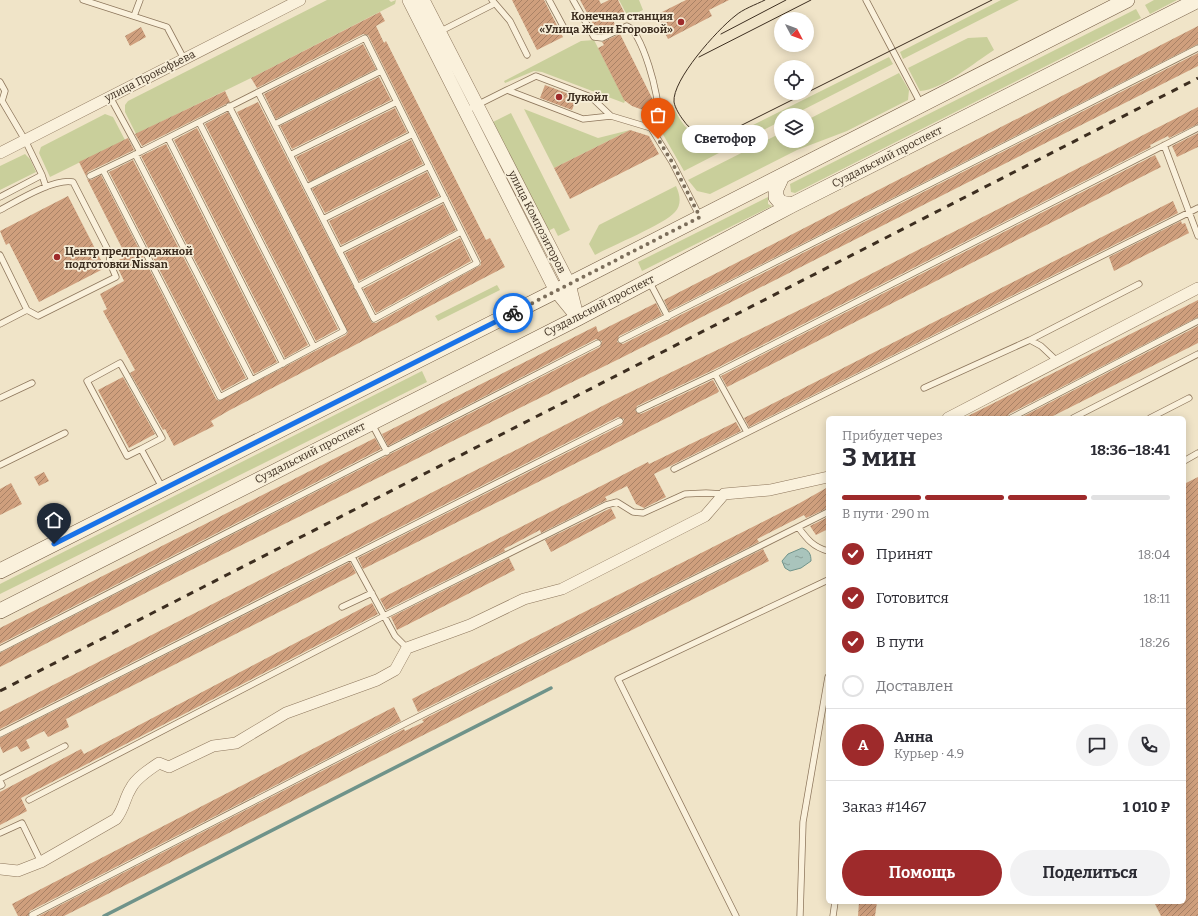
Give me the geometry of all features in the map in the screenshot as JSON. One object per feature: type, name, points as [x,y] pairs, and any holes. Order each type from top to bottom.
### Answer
[{"type":"main road","points":[[0,571],[782,176],[921,104],[1105,5],[1127,0]]},
{"type":"main road","name":"Суздальский проспект","points":[[0,611],[578,318],[792,205],[1198,0]]},
{"type":"main road","points":[[782,176],[776,189],[776,197],[782,203],[792,205]]},
{"type":"street","name":"улица Прокофьева","points":[[0,153],[300,0]]},
{"type":"street","name":"улица Композиторов","points":[[409,0],[434,35],[477,105],[562,288]]},
{"type":"street","name":"улица Композиторов","points":[[423,0],[434,35],[465,111],[578,318]]},
{"type":"street","points":[[952,416],[1198,288]]},
{"type":"street","points":[[0,869],[18,871],[42,862],[116,819],[124,808],[130,788],[159,763],[169,766],[212,746],[236,743],[286,713],[377,680],[395,670],[407,648],[470,625],[524,599],[562,589],[705,516],[724,494],[770,490],[826,477]]},
{"type":"lane","points":[[83,0],[166,27],[184,59]]},
{"type":"lane","points":[[134,16],[140,0]]},
{"type":"lane","points":[[549,0],[563,26]]},
{"type":"lane","points":[[574,0],[594,37],[602,38],[627,26],[633,30],[651,67],[658,114],[652,128]]},
{"type":"lane","points":[[866,0],[921,104]]},
{"type":"lane","points":[[434,35],[493,2],[510,21],[527,55]]},
{"type":"lane","points":[[90,176],[365,38],[477,263],[374,319],[258,92]]},
{"type":"lane","points":[[621,340],[1198,48]]},
{"type":"lane","points":[[275,124],[381,71]]},
{"type":"lane","points":[[465,111],[536,76],[591,97],[611,116]]},
{"type":"lane","points":[[0,82],[5,91],[1,101],[25,140],[42,175],[46,187]]},
{"type":"lane","points":[[507,90],[583,119],[611,116],[652,128],[672,162],[700,217]]},
{"type":"lane","points":[[110,97],[252,380]]},
{"type":"lane","points":[[290,155],[397,102]]},
{"type":"lane","points":[[103,170],[220,397],[344,332],[230,106]]},
{"type":"lane","points":[[199,122],[314,347]]},
{"type":"lane","points":[[639,410],[715,374],[1198,128]]},
{"type":"lane","points":[[306,187],[413,134]]},
{"type":"lane","points":[[168,138],[283,364]]},
{"type":"lane","points":[[1164,146],[1198,236]]},
{"type":"lane","points":[[323,219],[429,166]]},
{"type":"lane","points":[[0,197],[42,175]]},
{"type":"lane","points":[[0,210],[46,187],[68,181],[75,185],[109,252],[110,263],[116,277],[38,316],[27,310],[0,255]]},
{"type":"lane","points":[[339,251],[445,198]]},
{"type":"lane","points":[[674,469],[1198,208]]},
{"type":"lane","points":[[357,287],[461,232]]},
{"type":"lane","points":[[649,281],[668,317]]},
{"type":"lane","points":[[924,388],[1030,340],[1139,284]]},
{"type":"lane","points":[[0,324],[27,310]]},
{"type":"lane","points":[[1014,416],[1198,321]]},
{"type":"lane","points":[[1030,340],[1041,346],[1057,361]]},
{"type":"lane","points":[[0,649],[598,343]]},
{"type":"lane","points":[[1077,416],[1198,354]]},
{"type":"lane","points":[[120,363],[162,438],[141,449],[127,456],[87,381],[120,363]]},
{"type":"lane","points":[[715,374],[747,432]]},
{"type":"lane","points":[[0,398],[32,383]]},
{"type":"lane","points":[[1154,416],[1189,398]]},
{"type":"lane","points":[[0,734],[620,421]]},
{"type":"lane","points":[[371,422],[387,452]]},
{"type":"lane","points":[[0,465],[65,433]]},
{"type":"lane","points":[[141,449],[163,489]]},
{"type":"lane","points":[[1186,460],[1198,453]]},
{"type":"lane","points":[[29,800],[384,616],[606,505],[617,502],[633,512],[643,513],[685,494],[706,492],[724,494]]},
{"type":"lane","points":[[32,915],[410,721],[826,513]]},
{"type":"lane","points":[[798,527],[811,543],[818,548],[826,550]]},
{"type":"lane","points":[[352,557],[395,636],[407,648]]},
{"type":"lane","points":[[736,916],[618,679],[826,581]]},
{"type":"lane","points":[[342,607],[372,593]]},
{"type":"lane","points":[[800,916],[803,822],[826,689]]},
{"type":"lane","points":[[0,786],[2,785],[0,780],[65,746]]},
{"type":"lane","points":[[0,833],[22,823],[42,862]]},
{"type":"lane","points":[[833,916],[835,904]]},
{"type":"green space","points":[[327,0],[389,0],[391,2],[396,0],[395,4],[251,78],[136,134],[125,112],[125,105],[128,101]]},
{"type":"green space","points":[[619,0],[639,0],[643,10],[628,17]]},
{"type":"green space","points":[[1001,0],[1019,0],[903,59],[900,52]]},
{"type":"green space","points":[[1154,0],[1177,0],[1150,14],[1145,5]]},
{"type":"green space","points":[[1136,9],[1141,18],[795,193],[791,192],[790,184]]},
{"type":"green space","points":[[987,37],[994,50],[948,81],[938,86],[920,91],[908,68],[968,38]]},
{"type":"green space","points":[[594,40],[625,101],[624,103],[542,72],[534,71],[505,83],[504,81],[581,41]]},
{"type":"green space","points":[[889,57],[893,64],[807,108],[787,108],[803,100],[814,100],[814,94]]},
{"type":"green space","points":[[899,73],[909,90],[908,100],[847,131],[814,144],[814,116]]},
{"type":"green space","points":[[672,104],[687,129],[693,133],[708,138],[729,137],[774,114],[774,125],[684,171],[661,131],[662,124]]},
{"type":"green space","points":[[524,109],[598,138],[630,130],[554,168]]},
{"type":"green space","points":[[511,113],[570,230],[558,236],[554,228],[546,232],[491,123]]},
{"type":"green space","points":[[105,114],[113,117],[125,140],[50,177],[39,153],[41,147]]},
{"type":"green space","points":[[774,137],[774,148],[802,148],[710,194],[697,191],[688,180]]},
{"type":"green space","points":[[25,154],[30,159],[36,172],[0,190],[0,166]]},
{"type":"green space","points":[[676,186],[679,193],[679,206],[675,212],[661,223],[650,229],[595,255],[589,244],[599,225]]},
{"type":"green space","points":[[768,197],[768,204],[772,206],[642,271],[638,262]]},
{"type":"green space","points":[[497,285],[500,290],[438,321],[435,316]]},
{"type":"green space","points":[[422,371],[427,382],[0,594],[0,584]]},
{"type":"water","points":[[802,548],[809,553],[811,556],[811,561],[801,568],[790,571],[785,568],[782,561],[788,554]]},
{"type":"building","points":[[512,0],[544,0],[563,37],[537,50]]},
{"type":"building","points":[[580,0],[599,0],[601,4],[609,0],[618,0],[625,14],[613,20],[616,27],[601,34],[598,33]]},
{"type":"building","name":"Конечная станция «Улица Жени Егоровой»","points":[[686,0],[729,0],[709,10],[712,16],[668,39],[656,15]]},
{"type":"building","points":[[380,12],[385,21],[376,26],[384,43],[386,41],[486,240],[490,238],[505,267],[230,410],[211,421],[214,426],[174,446],[130,373],[135,370],[103,311],[107,309],[100,294],[124,281],[115,262],[126,256],[87,179],[91,180],[101,175],[216,399],[219,401],[346,335],[348,332],[237,112],[258,102],[372,323],[376,323],[481,265],[481,261],[368,35],[363,34],[257,88],[251,78]]},
{"type":"building","points":[[1198,26],[1198,44],[669,311],[664,300]]},
{"type":"building","points":[[141,27],[146,37],[130,46],[125,36]]},
{"type":"building","points":[[620,34],[653,100],[653,104],[643,110],[632,106],[624,100],[598,48],[604,45],[602,42]]},
{"type":"building","points":[[363,44],[376,69],[276,119],[264,94]]},
{"type":"building","points":[[1198,53],[1198,66],[619,359],[179,576],[0,667],[0,653],[600,347],[602,341],[596,339],[388,446],[382,434],[596,326],[598,332],[656,303],[662,315],[619,336],[617,342],[623,344]]},
{"type":"building","points":[[379,77],[391,100],[292,149],[280,126]]},
{"type":"building","name":"Лукойл","points":[[545,85],[577,97],[572,110],[540,98]]},
{"type":"building","points":[[225,91],[230,102],[142,146],[135,134]]},
{"type":"building","points":[[1198,107],[1198,124],[1169,138],[1168,136],[1150,145],[1151,147],[713,370],[637,406],[635,411],[641,414],[713,380],[719,391],[717,393],[363,569],[358,558],[622,425],[624,419],[618,417],[0,729],[0,712],[616,399],[820,300]]},
{"type":"building","points":[[395,108],[407,132],[309,182],[296,157]]},
{"type":"building","points":[[228,112],[338,329],[316,341],[205,124]]},
{"type":"building","points":[[197,128],[308,345],[285,358],[174,140]]},
{"type":"building","points":[[630,130],[649,136],[659,154],[570,199],[554,168]]},
{"type":"building","points":[[1198,133],[1198,147],[1177,157],[1172,146]]},
{"type":"building","points":[[128,138],[134,150],[88,172],[86,176],[79,162]]},
{"type":"building","points":[[411,140],[423,164],[325,213],[312,189]]},
{"type":"building","points":[[166,144],[277,362],[254,374],[141,156]]},
{"type":"building","points":[[1155,155],[1161,167],[727,387],[721,376]]},
{"type":"building","points":[[133,160],[246,378],[222,391],[109,172]]},
{"type":"building","points":[[427,172],[439,196],[341,245],[329,221]]},
{"type":"building","name":"Центр предпродажной подготовки Nissan","points":[[68,196],[105,268],[39,302],[9,243],[6,245],[0,231]]},
{"type":"building","points":[[1173,201],[1178,213],[749,427],[744,418]]},
{"type":"building","points":[[443,204],[456,230],[359,281],[345,253]]},
{"type":"building","points":[[1181,221],[1182,224],[1185,223],[1189,233],[1114,271],[1109,257]]},
{"type":"building","points":[[460,238],[471,261],[376,313],[363,289]]},
{"type":"building","points":[[1198,300],[1198,317],[1009,414],[1008,416],[968,416]]},
{"type":"building","points":[[1198,326],[1198,343],[1053,416],[1024,416]]},
{"type":"building","points":[[123,377],[155,434],[129,448],[98,390]]},
{"type":"building","points":[[736,422],[741,431],[654,474],[666,497],[644,508],[636,504],[627,486],[605,497],[607,500],[541,533],[540,530],[504,549],[505,551],[386,610],[380,599],[648,462],[649,464]]},
{"type":"building","points":[[375,438],[381,449],[0,644],[0,628]]},
{"type":"building","points":[[44,472],[49,481],[39,486],[34,477]]},
{"type":"building","points":[[1198,477],[1198,916],[1161,916],[1155,904],[1186,904],[1186,483]]},
{"type":"building","points":[[11,483],[22,504],[0,515],[0,489]]},
{"type":"building","points":[[826,488],[826,509],[806,518],[804,515],[757,539],[759,542],[418,712],[412,699],[798,504]]},
{"type":"building","points":[[611,508],[616,518],[551,552],[545,540]]},
{"type":"building","points":[[826,518],[826,530],[816,535],[810,526]]},
{"type":"building","points":[[763,549],[769,561],[64,916],[39,916],[404,729],[405,731],[424,722],[422,720]]},
{"type":"building","points":[[509,558],[515,570],[397,630],[391,617]]},
{"type":"building","points":[[350,562],[356,573],[353,575],[66,719],[69,727],[48,737],[44,731],[26,740],[30,748],[21,752],[17,746],[3,753],[0,746],[0,738]]},
{"type":"building","points":[[372,603],[378,614],[21,798],[27,811],[0,825],[0,792],[81,749],[84,754]]},
{"type":"building","points":[[394,707],[401,721],[30,911],[28,916],[18,916],[12,904]]},
{"type":"building","points":[[859,904],[877,904],[875,916],[858,916]]},
{"type":"waterway","points":[[104,916],[551,688]]},
{"type":"tram line","points":[[765,0],[742,11],[727,23],[697,56],[680,81],[675,93],[674,102],[682,119],[693,130],[703,134],[728,132],[992,0]]},
{"type":"tram line","points":[[721,34],[786,0]]},
{"type":"tram line","points":[[699,57],[811,0]]},
{"type":"railway","points":[[0,691],[1198,78]]},
{"type":"way so far","points":[[513,313],[700,217],[672,162],[658,139]]},
{"type":"place","name":"Конечная станция «Улица Жени Егоровой»","points":[[681,22]]},
{"type":"place","name":"Лукойл","points":[[559,97]]},
{"type":"place","name":"Светофор","points":[[658,139]]},
{"type":"place","name":"Центр предпродажной подготовки Nissan","points":[[57,257]]},
{"type":"route","points":[[54,544],[513,313]]}]
